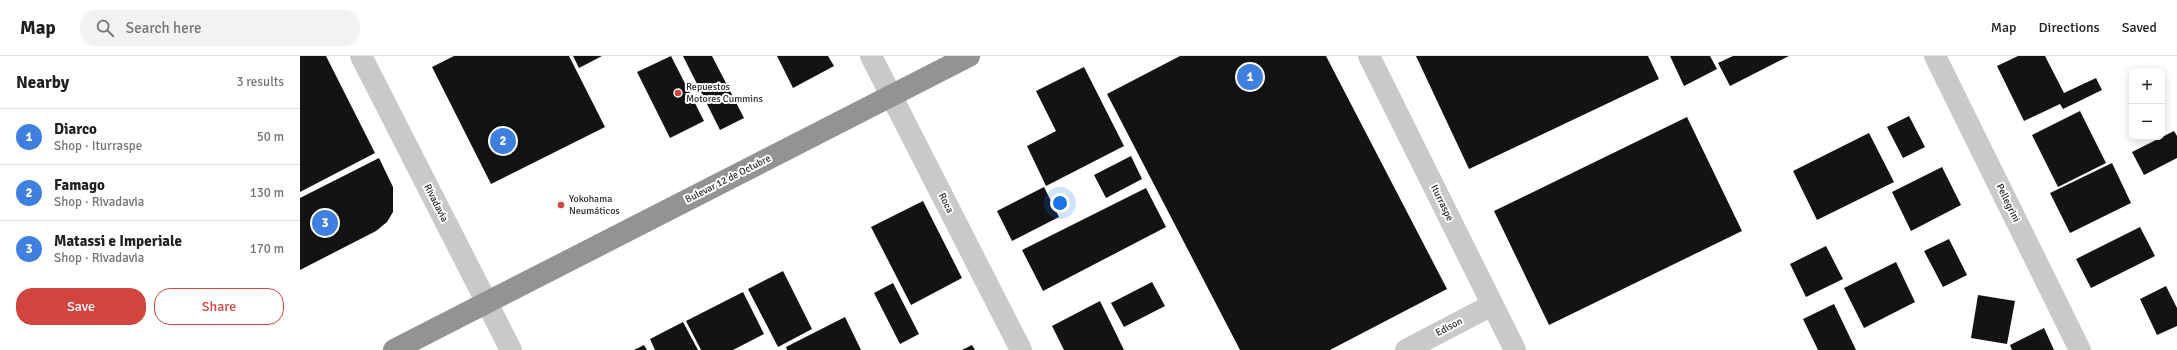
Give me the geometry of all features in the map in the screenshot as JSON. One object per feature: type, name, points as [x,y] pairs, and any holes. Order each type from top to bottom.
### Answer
[{"type":"highway","name":"Bulevar 12 de Octubre","points":[[394,350],[970,56]]},
{"type":"street","name":"Rivadavia","points":[[361,56],[511,350]]},
{"type":"street","name":"Roca","points":[[871,56],[1021,350]]},
{"type":"street","name":"Iturraspe","points":[[1369,56],[1515,350]]},
{"type":"street","name":"Pellegrini","points":[[1935,56],[2080,350]]},
{"type":"street","name":"Edison","points":[[1406,350],[1492,305]]},
{"type":"building","points":[[300,56],[326,56],[375,153],[300,192]]},
{"type":"building","points":[[454,56],[569,56],[605,127],[491,184],[432,67]]},
{"type":"building","points":[[573,56],[602,56],[579,68]]},
{"type":"building","points":[[671,56],[704,121],[670,138],[637,72]]},
{"type":"building","points":[[683,56],[712,56],[744,118],[720,130]]},
{"type":"building","points":[[777,56],[828,56],[834,66],[793,88]]},
{"type":"building","points":[[1180,56],[1326,56],[1447,289],[1330,350],[1240,350],[1107,94]]},
{"type":"building","points":[[1416,56],[1648,56],[1659,79],[1469,169]]},
{"type":"building","points":[[1670,56],[1710,56],[1717,69],[1684,86]]},
{"type":"building","points":[[1733,56],[1789,56],[1730,86],[1718,63]]},
{"type":"building","points":[[2018,56],[2045,56],[2064,93],[2096,78],[2102,90],[2063,109],[2060,104],[2024,121],[1997,66]]},
{"type":"building","points":[[1084,67],[1124,146],[1046,186],[1027,146],[1056,131],[1036,91]]},
{"type":"building","points":[[2080,111],[2106,163],[2058,187],[2032,135]]},
{"type":"building","points":[[1909,116],[1925,147],[1903,158],[1887,127]]},
{"type":"building","points":[[1687,117],[1742,231],[1549,325],[1494,211]]},
{"type":"building","points":[[2174,131],[2177,136],[2177,158],[2144,175],[2132,152],[2156,140],[2165,140],[2165,136]]},
{"type":"building","points":[[1869,133],[1894,182],[1817,220],[1793,171]]},
{"type":"building","points":[[1131,156],[1142,179],[1106,198],[1094,175]]},
{"type":"building","points":[[379,158],[393,187],[393,212],[387,222],[376,231],[300,270],[300,198]]},
{"type":"building","points":[[2112,163],[2131,203],[2070,233],[2050,193]]},
{"type":"building","points":[[1942,167],[1961,205],[1911,231],[1892,192]]},
{"type":"building","points":[[1044,187],[1059,217],[1012,241],[997,211]]},
{"type":"building","points":[[1146,188],[1166,227],[1043,291],[1022,250]]},
{"type":"building","points":[[923,201],[962,278],[911,305],[871,227]]},
{"type":"building","points":[[2140,227],[2155,256],[2091,288],[2076,259]]},
{"type":"building","points":[[1949,239],[1967,275],[1943,287],[1924,251]]},
{"type":"building","points":[[1826,246],[1843,279],[1806,297],[1790,264]]},
{"type":"building","points":[[1896,262],[1915,302],[1864,328],[1844,288]]},
{"type":"building","points":[[783,271],[812,329],[778,347],[748,289]]},
{"type":"building","points":[[1152,282],[1165,306],[1124,327],[1111,303]]},
{"type":"building","points":[[893,283],[919,334],[900,344],[874,293]]},
{"type":"building","points":[[2166,286],[2177,308],[2177,326],[2157,335],[2140,299]]},
{"type":"building","points":[[743,292],[764,334],[733,350],[701,350],[686,321]]},
{"type":"building","points":[[1978,295],[2015,301],[2007,344],[1971,338]]},
{"type":"building","points":[[1100,301],[1124,350],[1064,350],[1052,326]]},
{"type":"building","points":[[1834,304],[1856,350],[1818,350],[1803,319]]},
{"type":"building","points":[[845,317],[861,350],[787,350],[786,347]]},
{"type":"building","points":[[683,322],[698,350],[655,350],[650,339]]},
{"type":"building","points":[[2044,328],[2054,350],[2012,350],[2010,345]]},
{"type":"building","points":[[644,345],[647,350],[634,350]]},
{"type":"building","points":[[972,345],[975,350],[962,350]]},
{"type":"place","name":"Diarco","points":[[1250,77]]},
{"type":"place","name":"Repuestos Motores Cummins","points":[[678,93]]},
{"type":"place","name":"Famago","points":[[503,141]]},
{"type":"place","name":"Yokohama Neumáticos","points":[[561,205]]},
{"type":"place","name":"Matassi e Imperiale","points":[[325,223]]}]
